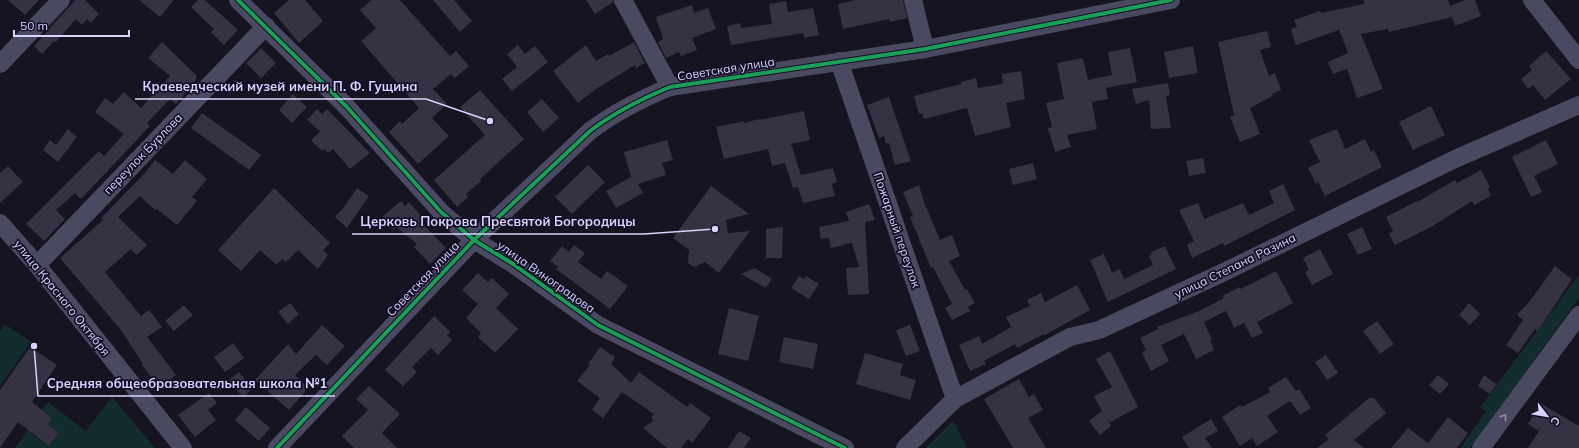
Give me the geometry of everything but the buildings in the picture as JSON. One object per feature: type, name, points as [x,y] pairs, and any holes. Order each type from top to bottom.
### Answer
[{"type":"street","points":[[0,64],[61,0]]},
{"type":"street","name":"улица Виноградова","points":[[238,0],[346,106],[441,212],[474,240],[513,264],[598,325],[845,448]]},
{"type":"street","points":[[623,0],[670,87]]},
{"type":"street","points":[[913,0],[925,49]]},
{"type":"street","name":"Советская улица","points":[[277,448],[474,240],[590,131],[608,117],[634,102],[670,87],[925,49],[1171,0]]},
{"type":"street","points":[[1532,0],[1579,60]]},
{"type":"street","name":"переулок Бурлова","points":[[36,265],[266,26]]},
{"type":"street","name":"Пожарный переулок","points":[[839,61],[955,399]]},
{"type":"street","name":"улица Степана Разина","points":[[905,448],[955,399],[1070,337],[1099,330],[1222,273],[1455,159],[1579,105]]},
{"type":"street","name":"улица Красного Октября","points":[[0,223],[36,265],[183,448]]},
{"type":"street","points":[[1481,448],[1579,315]]},
{"type":"green space","points":[[1579,275],[1579,298],[1470,448],[1462,448],[1461,447],[1486,411],[1480,407]]},
{"type":"green space","points":[[5,324],[31,342],[0,386],[0,331]]},
{"type":"green space","points":[[112,397],[155,448],[15,448],[48,402],[86,431]],"holes":[[[46,413],[52,418],[48,424],[59,433],[49,446],[31,433]]]},
{"type":"green space","points":[[953,421],[967,448],[926,448]]},
{"type":"cycle path","points":[[238,0],[346,106],[441,212],[474,240],[513,264],[598,325],[845,448]]},
{"type":"cycle path","points":[[277,448],[474,240],[590,131],[639,101],[670,87],[925,49],[1171,0]]},
{"type":"place","name":"Краеведческий музей имени П. Ф. Гущина","points":[[490,121]]},
{"type":"place","name":"Церковь Покрова Пресвятой Богородицы","points":[[715,229]]},
{"type":"place","name":"Средняя общеобразовательная школа №1","points":[[34,346]]}]
